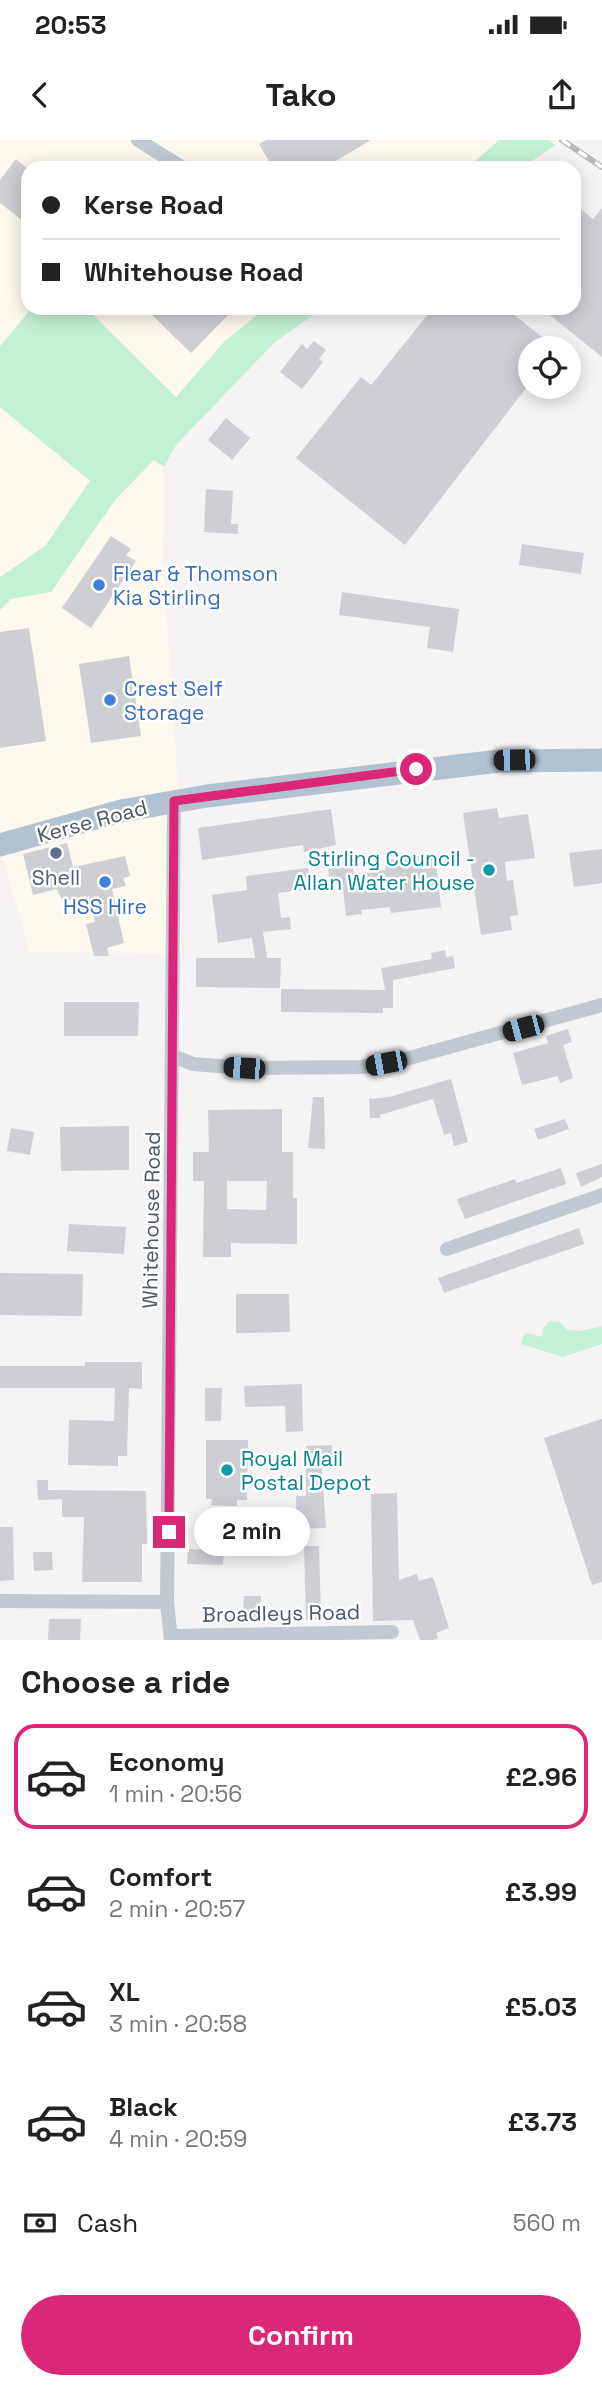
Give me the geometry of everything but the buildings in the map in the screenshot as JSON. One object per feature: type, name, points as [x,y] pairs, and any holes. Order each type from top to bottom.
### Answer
[{"type":"main road","name":"Kerse Road","points":[[0,845],[121,811],[174,801],[499,761],[602,760]]},
{"type":"street","points":[[138,140],[172,161]]},
{"type":"street","name":"Whitehouse Road","points":[[171,1638],[167,1602],[174,801]]},
{"type":"street","points":[[173,1056],[193,1064],[244,1068],[362,1067],[402,1060],[602,1005]]},
{"type":"street","points":[[447,1249],[602,1195]]},
{"type":"street","points":[[0,1601],[167,1602]]},
{"type":"street","name":"Broadleys Road","points":[[171,1638],[392,1632]]},
{"type":"shaded area","points":[[0,140],[499,140],[476,161],[21,161],[21,315],[26,315],[0,346]]},
{"type":"shaded area","points":[[93,315],[257,315],[224,342],[176,398]]},
{"type":"shaded area","points":[[0,407],[90,481],[154,460],[164,467],[163,563],[180,818],[182,954],[29,952],[4,861],[0,859]]},
{"type":"green space","points":[[499,140],[549,140],[555,145],[532,161],[476,161]]},
{"type":"green space","points":[[26,315],[93,315],[176,397],[224,342],[257,315],[313,315],[274,343],[176,445],[164,467],[154,460],[115,500],[51,592],[11,599],[0,610],[0,577],[45,546],[90,481],[0,407],[0,346]]},
{"type":"green space","points":[[550,1321],[560,1322],[567,1330],[581,1331],[602,1326],[602,1344],[563,1357],[521,1344],[525,1333],[542,1337],[543,1328]]},
{"type":"railway","points":[[562,140],[602,167]]},
{"type":"place","name":"Flear & Thomson Kia Stirling","points":[[99,585]]},
{"type":"place","name":"Crest Self Storage","points":[[110,700]]},
{"type":"place","name":"Shell","points":[[56,853]]},
{"type":"place","name":"Stirling Council - Allan Water House","points":[[489,870]]},
{"type":"place","name":"HSS Hire","points":[[105,882]]},
{"type":"place","name":"Royal Mail Postal Depot","points":[[227,1470]]},
{"type":"route","points":[[169,1532],[174,801],[416,769]]}]
